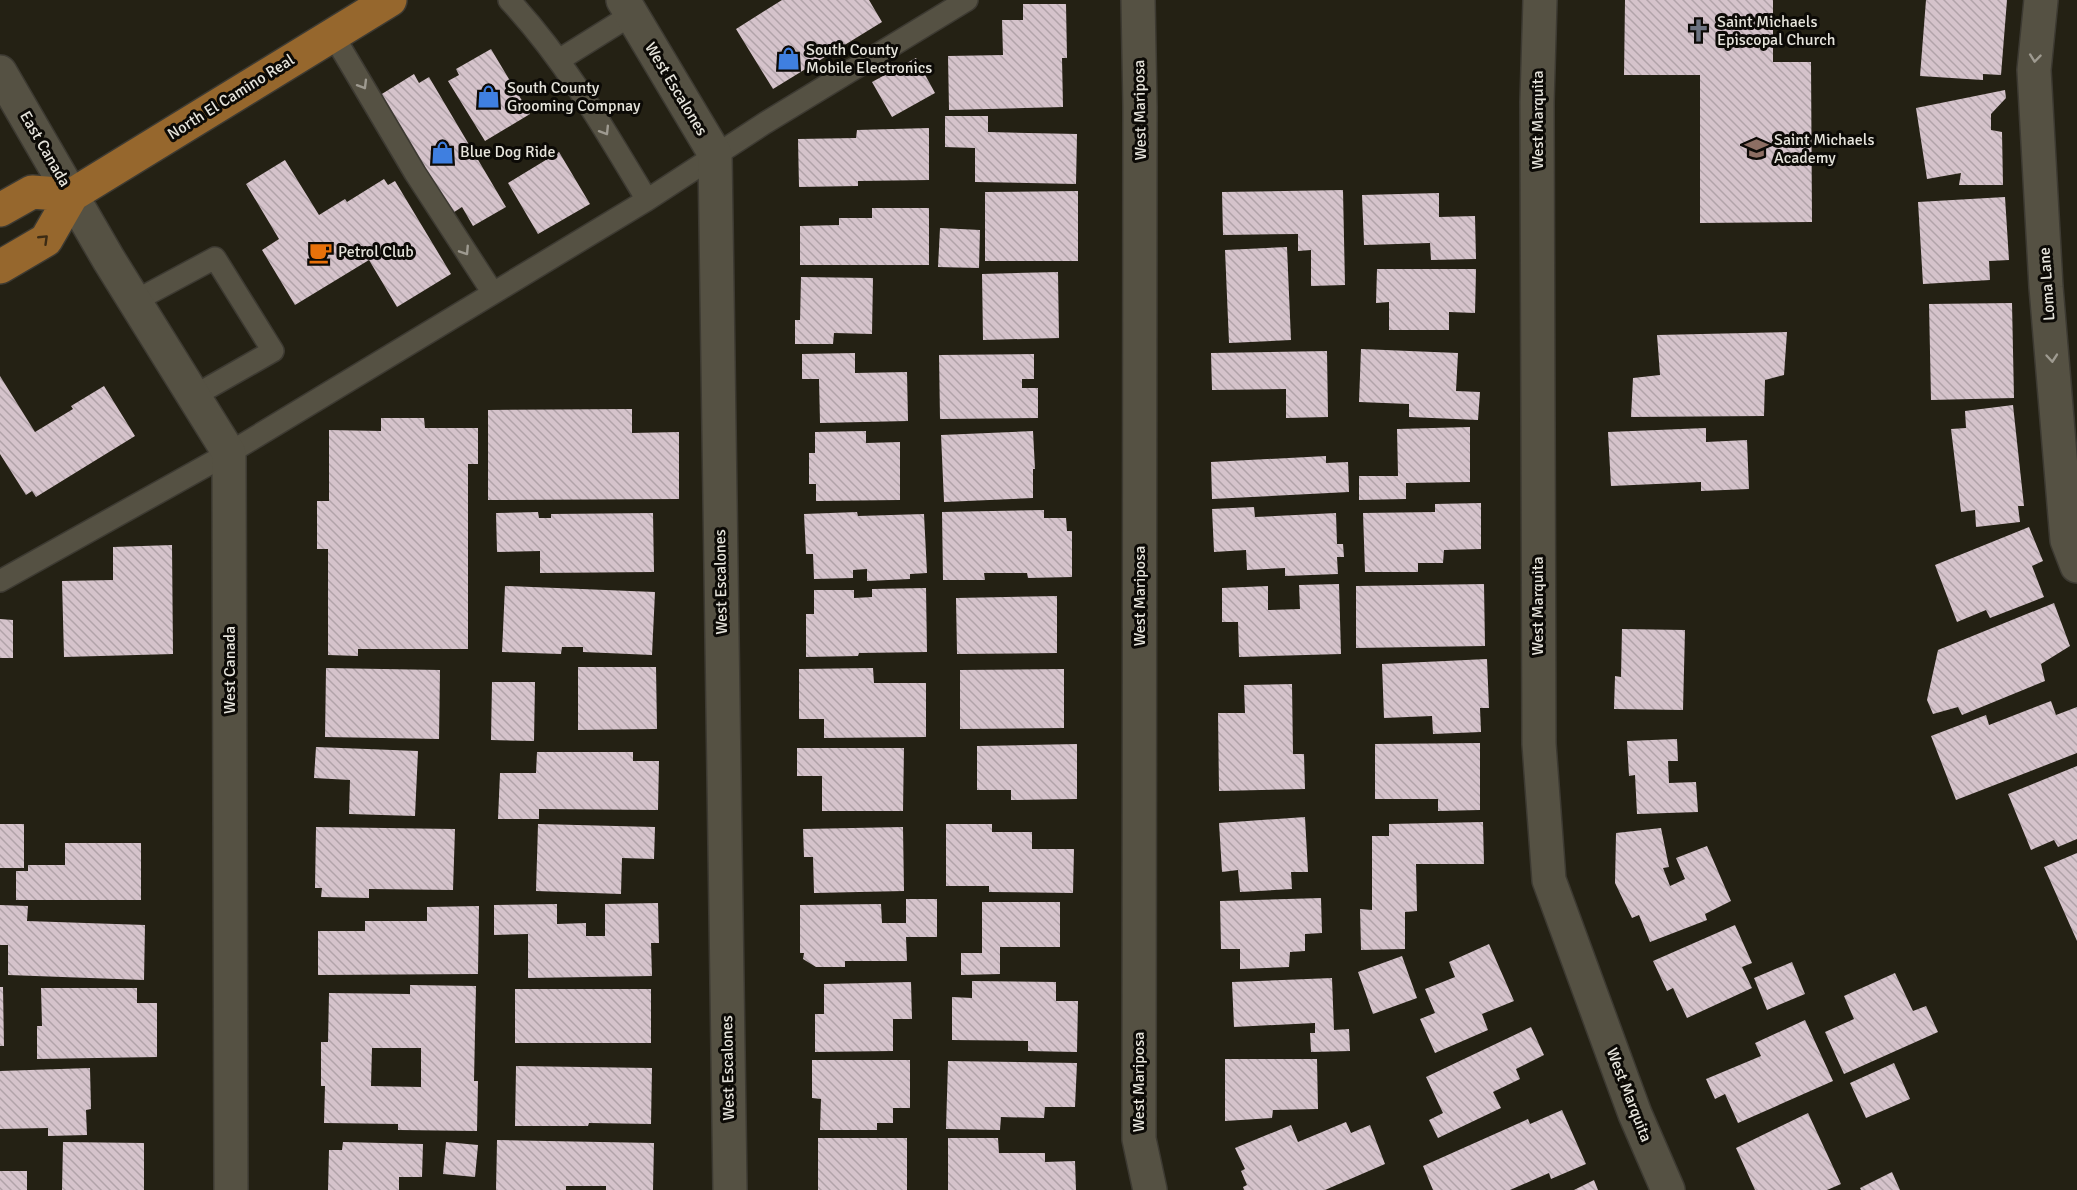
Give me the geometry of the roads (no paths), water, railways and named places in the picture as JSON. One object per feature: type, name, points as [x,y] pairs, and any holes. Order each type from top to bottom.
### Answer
[{"type":"main road","name":"North El Camino Real","points":[[0,267],[46,240],[72,195],[390,0]]},
{"type":"main road","points":[[0,210],[32,192],[72,195]]},
{"type":"street","name":"West Mariposa","points":[[1138,0],[1140,107],[1139,1139],[1150,1190]]},
{"type":"street","name":"West Marquita","points":[[1540,0],[1537,102],[1539,744],[1549,880],[1635,1114],[1668,1190]]},
{"type":"street","name":"Loma Lane","points":[[2041,0],[2034,70],[2046,287],[2067,540],[2077,566]]},
{"type":"street","name":"West Escalones","points":[[627,8],[716,154],[730,1190]]},
{"type":"street","name":"East Canada","points":[[0,72],[72,195]]},
{"type":"street","points":[[72,195],[229,453]]},
{"type":"street","name":"West Canada","points":[[229,453],[231,1190]]},
{"type":"lane","points":[[509,0],[532,25],[575,82],[647,200]]},
{"type":"lane","points":[[0,582],[229,453],[647,200],[716,154],[967,0]]},
{"type":"lane","points":[[559,60],[627,8]]},
{"type":"lane","points":[[333,35],[415,173],[493,293]]},
{"type":"lane","points":[[135,301],[215,258],[273,351],[194,396]]},
{"type":"place","name":"Saint Michaels Episcopal Church","points":[[1699,31]]},
{"type":"place","name":"South County Mobile Electronics","points":[[788,59]]},
{"type":"place","name":"South County Grooming Compnay","points":[[489,97]]},
{"type":"place","name":"Saint Michaels Academy","points":[[1756,149]]},
{"type":"place","name":"Blue Dog Ride","points":[[442,152]]},
{"type":"place","name":"Petrol Club","points":[[320,252]]}]
